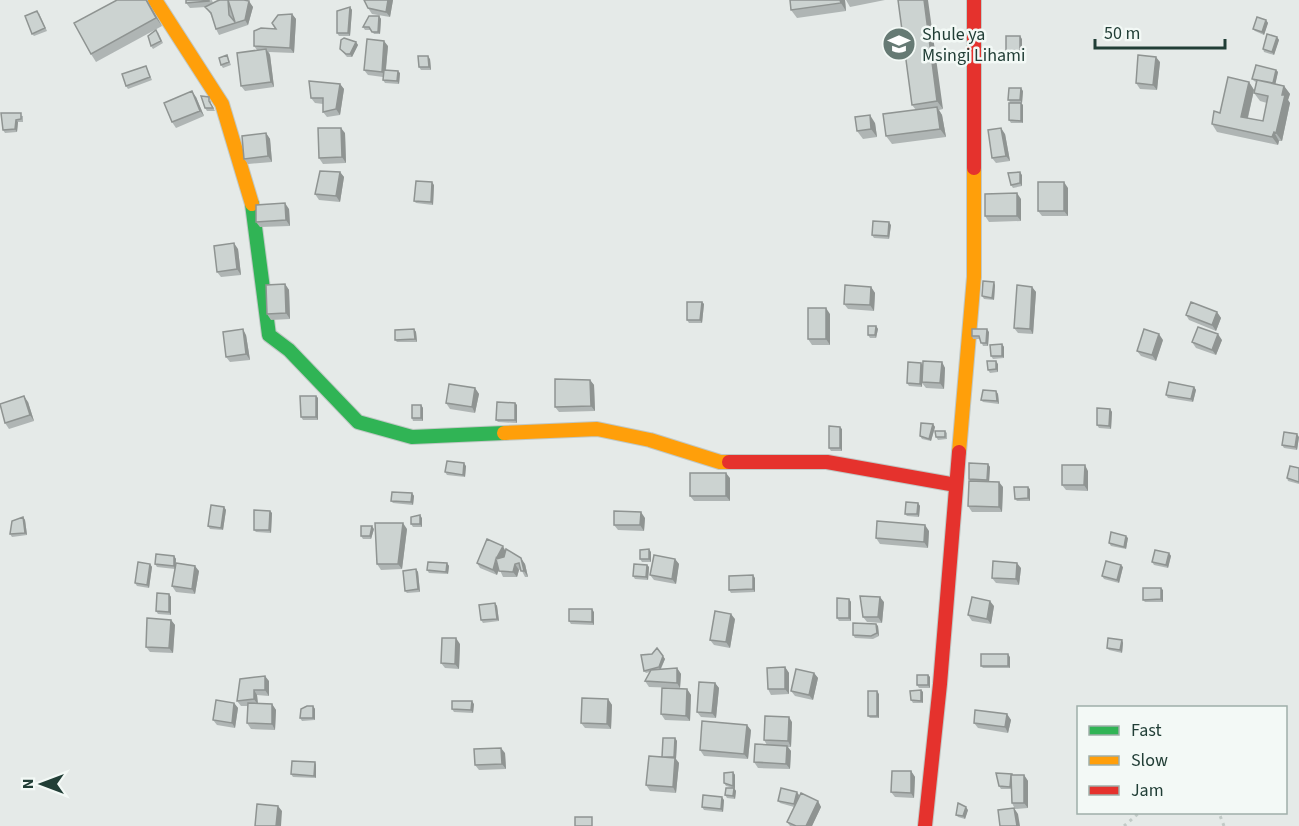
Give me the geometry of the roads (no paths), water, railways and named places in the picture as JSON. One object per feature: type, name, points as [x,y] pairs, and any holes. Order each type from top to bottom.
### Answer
[{"type":"street","points":[[155,0],[222,104],[252,203],[269,335],[289,350],[358,422],[412,437],[597,429],[650,440],[720,462],[827,462],[956,485]]},
{"type":"street","points":[[925,826],[940,684],[974,277],[974,0]]},
{"type":"place","name":"Shule ya Msingi Lihami","points":[[899,44]]}]
